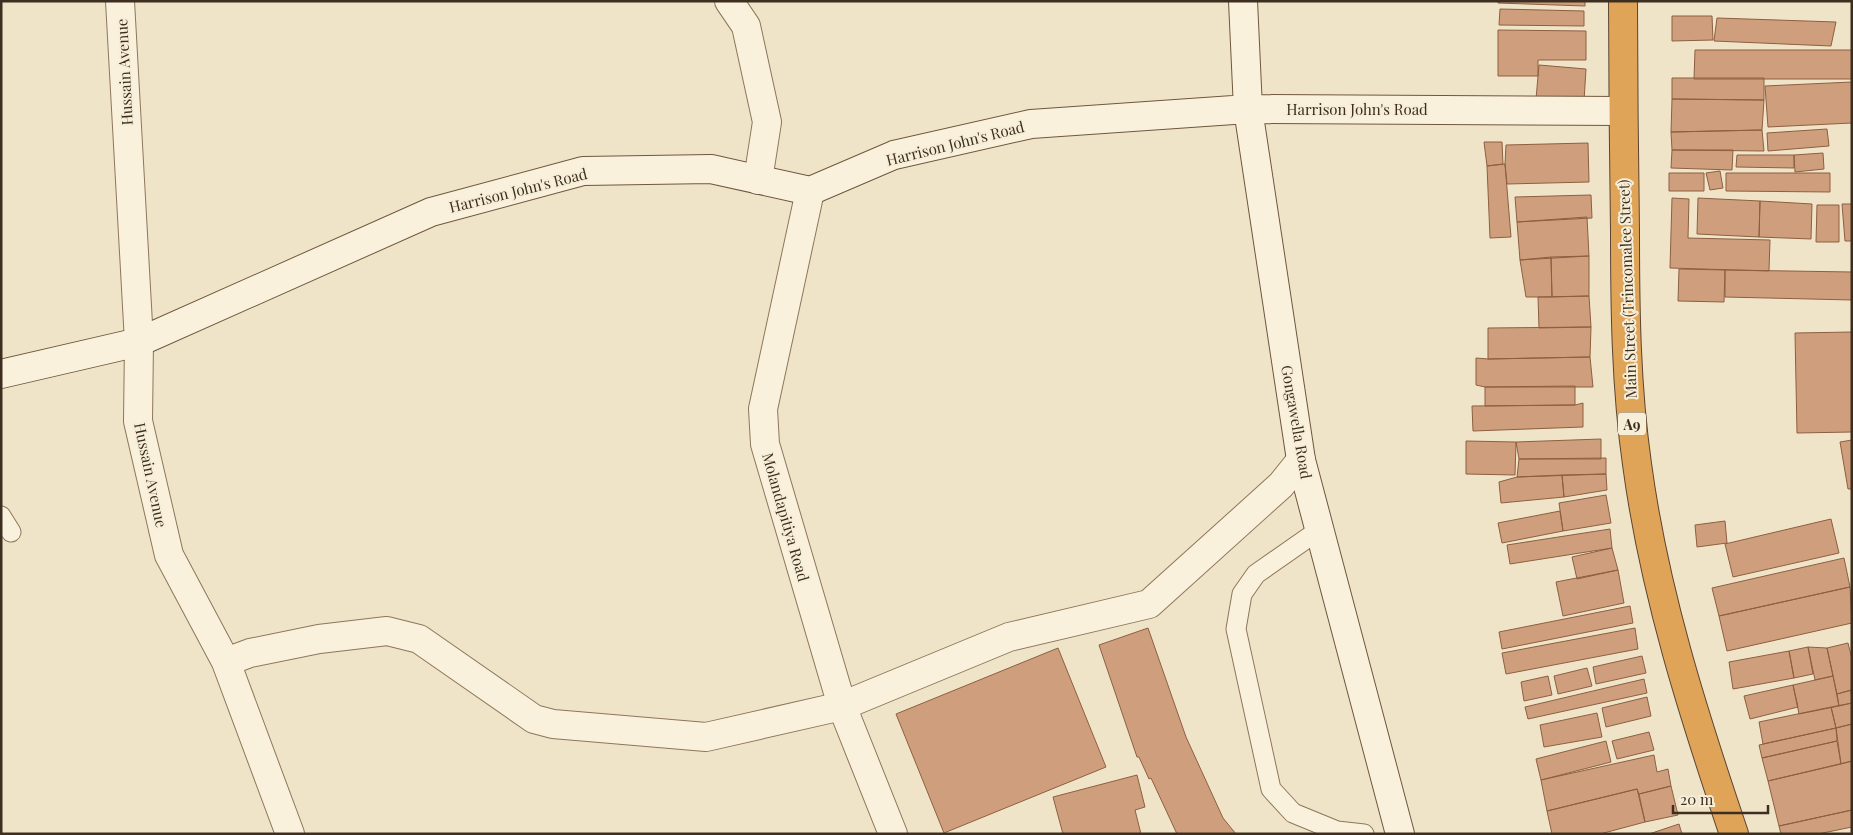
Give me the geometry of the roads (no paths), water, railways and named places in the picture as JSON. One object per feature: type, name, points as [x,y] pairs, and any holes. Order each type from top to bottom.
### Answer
[{"type":"highway","name":"Main Street (Trincomalee Street)","points":[[1623,1],[1627,355],[1637,465],[1656,569],[1669,624],[1687,690],[1734,834]]},
{"type":"street","name":"Hussain Avenue","points":[[120,1],[139,342],[138,421],[169,555],[226,662],[290,834]]},
{"type":"street","points":[[729,1],[746,26],[767,122],[758,180]]},
{"type":"street","name":"Gongawella Road","points":[[1243,1],[1248,109],[1301,460],[1400,834]]},
{"type":"street","name":"Harrison John's Road","points":[[1,374],[139,342],[431,212],[583,171],[711,169],[810,191],[894,155],[1031,124],[1248,109],[1623,111]]},
{"type":"street","name":"Molandapitiya Road","points":[[810,191],[763,409],[765,444],[842,706],[892,834]]},
{"type":"street","points":[[226,662],[250,653],[319,639],[386,631],[418,639],[534,719],[553,724],[706,736],[842,706],[1009,638],[1149,604],[1281,485],[1301,460]]},
{"type":"lane","points":[[1,516],[12,532]]},
{"type":"lane","points":[[1319,530],[1256,574],[1242,594],[1236,629],[1271,789],[1293,813],[1336,831],[1364,834]]}]
